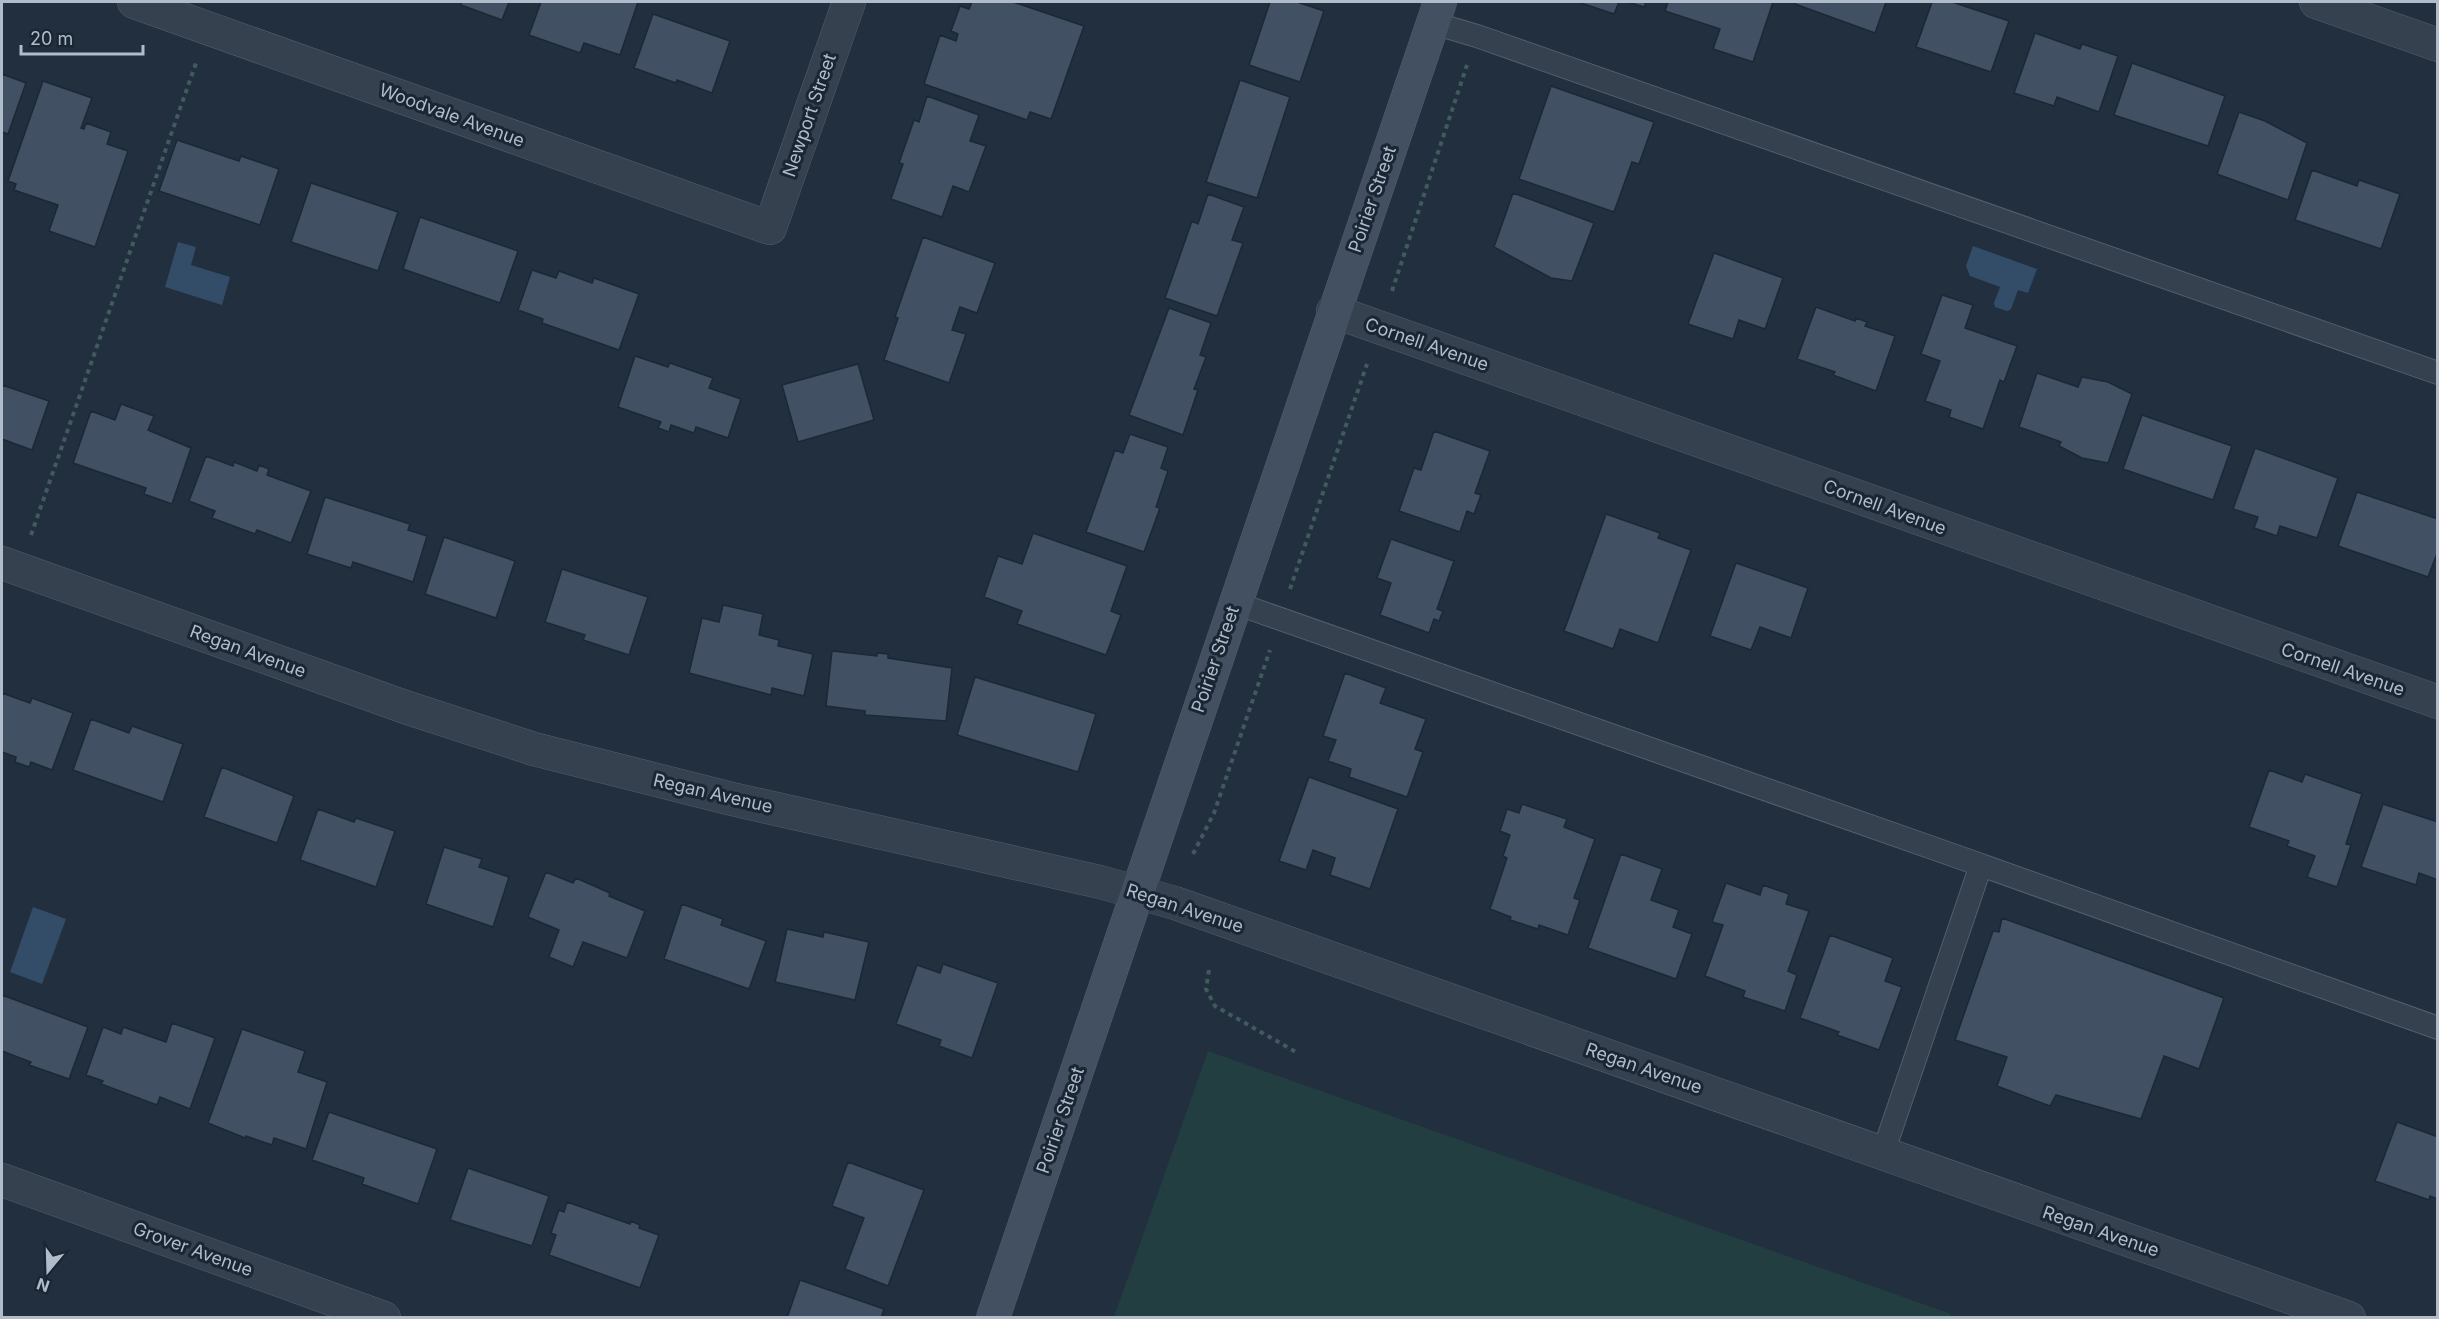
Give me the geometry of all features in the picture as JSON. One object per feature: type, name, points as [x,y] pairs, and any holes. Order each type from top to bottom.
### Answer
[{"type":"street","name":"Woodvale Avenue","points":[[134,2],[770,228]]},
{"type":"street","name":"Newport Street","points":[[770,228],[849,2]]},
{"type":"street","points":[[2316,2],[2438,45]]},
{"type":"street","name":"Poirier Street","points":[[993,1317],[1436,12]]},
{"type":"street","name":"Cornell Avenue","points":[[1333,311],[2438,702]]},
{"type":"street","name":"Regan Avenue","points":[[10,566],[405,707],[534,749],[732,798],[1137,891],[1185,906],[1998,1195],[2349,1317]]},
{"type":"street","name":"Grover Avenue","points":[[2,1180],[384,1317]]},
{"type":"lane","points":[[1436,12],[1477,36],[2438,374]]},
{"type":"lane","points":[[1235,603],[2438,1028]]},
{"type":"lane","points":[[1883,1153],[1981,865]]},
{"type":"path","points":[[10,566],[193,73],[206,27]]},
{"type":"path","points":[[1392,290],[1477,36]]},
{"type":"path","points":[[1209,970],[1206,989],[1215,1006],[1296,1052]]},
{"type":"green space","points":[[1208,1051],[1951,1314],[1950,1317],[1114,1317]]},
{"type":"water","points":[[178,242],[196,247],[191,265],[230,277],[222,305],[165,287]]},
{"type":"water","points":[[1973,246],[2037,269],[2028,293],[2018,290],[2011,309],[2007,311],[1995,307],[1994,303],[2000,287],[1970,276],[1966,266]]},
{"type":"water","points":[[33,907],[66,919],[42,984],[10,972]]},
{"type":"building","points":[[462,2],[509,2],[502,20],[461,5]]},
{"type":"building","points":[[541,2],[638,2],[620,55],[584,43],[580,53],[529,35]]},
{"type":"building","points":[[972,2],[1013,2],[1084,26],[1051,119],[1030,112],[1027,120],[924,84],[940,35],[956,41],[958,34],[951,31],[960,6],[969,9]]},
{"type":"building","points":[[1270,2],[1297,2],[1324,11],[1300,82],[1249,65]]},
{"type":"building","points":[[1578,2],[1619,2],[1614,14]]},
{"type":"building","points":[[1628,2],[1646,2],[1644,7]]},
{"type":"building","points":[[1668,2],[1773,2],[1753,62],[1713,49],[1720,29],[1665,11]]},
{"type":"building","points":[[1796,2],[1886,2],[1875,33],[1795,4]]},
{"type":"building","points":[[1932,2],[1952,2],[2009,21],[1991,72],[1916,47]]},
{"type":"building","points":[[653,14],[730,41],[712,93],[634,68]]},
{"type":"building","points":[[2035,33],[2080,49],[2082,44],[2118,56],[2099,112],[2057,97],[2054,106],[2014,93]]},
{"type":"building","points":[[2132,63],[2225,96],[2208,146],[2114,115]]},
{"type":"building","points":[[2,74],[26,83],[8,134],[2,132]]},
{"type":"building","points":[[1240,80],[1290,97],[1257,198],[1206,182]]},
{"type":"building","points":[[43,81],[92,98],[81,128],[84,129],[86,123],[111,132],[107,144],[128,151],[95,247],[49,231],[58,205],[14,190],[16,184],[8,181]]},
{"type":"building","points":[[1551,86],[1654,122],[1639,164],[1632,162],[1614,212],[1519,179]]},
{"type":"building","points":[[927,96],[979,115],[970,141],[986,146],[969,192],[953,186],[942,217],[891,199],[903,164],[899,163],[914,120],[919,122]]},
{"type":"building","points":[[2239,112],[2265,121],[2307,143],[2288,200],[2217,174]]},
{"type":"building","points":[[177,140],[239,161],[241,156],[279,169],[260,225],[159,191]]},
{"type":"building","points":[[2312,170],[2357,186],[2359,180],[2400,194],[2381,249],[2295,220]]},
{"type":"building","points":[[311,183],[398,212],[378,271],[291,242]]},
{"type":"building","points":[[1513,193],[1594,223],[1572,281],[1551,278],[1494,247]]},
{"type":"building","points":[[1208,194],[1244,207],[1232,240],[1243,243],[1217,316],[1165,298],[1192,221],[1198,224]]},
{"type":"building","points":[[420,217],[518,251],[500,303],[403,269]]},
{"type":"building","points":[[923,237],[995,263],[977,313],[960,307],[952,330],[966,334],[949,383],[884,360],[898,318],[895,317]]},
{"type":"building","points":[[1714,253],[1783,278],[1765,329],[1739,320],[1733,339],[1688,324]]},
{"type":"building","points":[[532,270],[556,278],[559,271],[592,283],[594,278],[639,294],[619,350],[542,323],[543,319],[518,310]]},
{"type":"building","points":[[1942,295],[1973,305],[1965,328],[2017,346],[2004,382],[2000,380],[1983,429],[1949,417],[1951,410],[1925,401],[1940,361],[1921,354]]},
{"type":"building","points":[[1816,307],[1855,321],[1856,318],[1867,322],[1865,326],[1895,336],[1876,391],[1833,375],[1835,372],[1797,359]]},
{"type":"building","points":[[1169,308],[1211,323],[1200,355],[1206,357],[1194,389],[1198,390],[1183,435],[1129,415]]},
{"type":"building","points":[[635,356],[668,367],[670,363],[713,378],[709,388],[741,399],[728,438],[696,427],[694,433],[671,425],[669,432],[658,428],[661,422],[618,407]]},
{"type":"building","points":[[858,364],[874,420],[798,442],[782,385]]},
{"type":"building","points":[[2037,373],[2078,387],[2082,377],[2108,382],[2132,394],[2108,463],[2082,458],[2059,446],[2061,442],[2019,427]]},
{"type":"building","points":[[2,385],[49,401],[32,450],[2,439]]},
{"type":"building","points":[[121,404],[154,416],[148,430],[191,448],[172,504],[144,494],[146,488],[73,463],[91,411],[115,420]]},
{"type":"building","points":[[2142,415],[2232,446],[2213,500],[2123,469]]},
{"type":"building","points":[[1434,431],[1490,451],[1475,493],[1481,495],[1474,514],[1467,511],[1460,532],[1399,511],[1414,468],[1421,470]]},
{"type":"building","points":[[1130,434],[1168,447],[1161,468],[1168,471],[1156,507],[1160,508],[1144,552],[1086,532],[1115,450],[1123,453]]},
{"type":"building","points":[[2255,448],[2338,478],[2317,538],[2280,526],[2277,536],[2254,528],[2258,517],[2233,509]]},
{"type":"building","points":[[206,456],[233,466],[234,462],[257,471],[259,465],[269,469],[267,475],[311,491],[291,543],[257,530],[255,534],[212,518],[215,511],[189,501]]},
{"type":"building","points":[[2357,492],[2438,519],[2438,551],[2428,577],[2338,546]]},
{"type":"building","points":[[325,497],[410,524],[408,530],[427,536],[413,582],[353,562],[351,568],[307,554]]},
{"type":"building","points":[[1606,514],[1660,533],[1658,538],[1691,550],[1658,643],[1620,629],[1613,649],[1564,631]]},
{"type":"building","points":[[1033,533],[1127,566],[1111,611],[1121,615],[1106,655],[1017,624],[1022,611],[984,597],[998,556],[1022,564]]},
{"type":"building","points":[[444,537],[515,561],[496,618],[425,594]]},
{"type":"building","points":[[1391,539],[1454,561],[1437,609],[1443,611],[1439,621],[1434,619],[1429,633],[1380,615],[1391,583],[1377,578]]},
{"type":"building","points":[[1736,563],[1808,588],[1791,638],[1760,627],[1751,650],[1710,636]]},
{"type":"building","points":[[562,569],[648,597],[629,655],[583,640],[585,635],[545,622]]},
{"type":"building","points":[[723,605],[763,614],[759,635],[779,640],[778,646],[813,654],[804,696],[772,688],[771,695],[689,673],[702,618],[719,622]]},
{"type":"building","points":[[832,651],[877,656],[877,653],[888,654],[888,658],[952,668],[946,721],[865,715],[865,711],[826,706]]},
{"type":"building","points":[[1345,673],[1386,688],[1380,703],[1426,719],[1415,749],[1423,752],[1407,797],[1349,777],[1351,769],[1328,761],[1336,740],[1323,736]]},
{"type":"building","points":[[975,677],[1096,714],[1078,772],[957,735]]},
{"type":"building","points":[[2,693],[30,703],[32,698],[73,713],[52,770],[31,762],[29,767],[15,762],[16,757],[2,752]]},
{"type":"building","points":[[91,719],[129,733],[132,726],[183,744],[163,802],[73,770]]},
{"type":"building","points":[[222,767],[294,796],[277,843],[204,817]]},
{"type":"building","points":[[2269,770],[2302,782],[2305,774],[2362,794],[2346,844],[2351,845],[2337,887],[2307,877],[2315,856],[2287,846],[2289,841],[2249,827]]},
{"type":"building","points":[[1309,777],[1398,809],[1370,889],[1330,875],[1335,858],[1313,850],[1306,870],[1279,861]]},
{"type":"building","points":[[1522,804],[1567,819],[1564,827],[1595,839],[1574,898],[1580,900],[1568,935],[1539,925],[1538,929],[1510,920],[1511,917],[1490,909],[1507,858],[1503,856],[1510,835],[1500,831],[1507,809],[1519,813]]},
{"type":"building","points":[[2383,804],[2438,822],[2438,880],[2419,873],[2416,885],[2361,867]]},
{"type":"building","points":[[318,809],[354,822],[356,818],[395,831],[376,887],[300,860]]},
{"type":"building","points":[[444,847],[482,859],[479,867],[509,877],[493,927],[426,904]]},
{"type":"building","points":[[1621,854],[1662,869],[1651,900],[1679,910],[1673,927],[1692,934],[1676,979],[1588,948]]},
{"type":"building","points":[[546,872],[573,883],[576,878],[610,893],[609,896],[645,911],[627,958],[583,942],[573,967],[549,957],[559,930],[528,917]]},
{"type":"building","points":[[1726,883],[1760,895],[1763,885],[1789,894],[1786,904],[1809,911],[1788,971],[1797,975],[1785,1011],[1743,997],[1745,991],[1705,976],[1723,925],[1712,922]]},
{"type":"building","points":[[682,904],[723,919],[721,925],[766,941],[749,989],[664,959]]},
{"type":"building","points":[[2002,918],[2224,998],[2199,1069],[2164,1056],[2141,1119],[2056,1095],[2050,1106],[1997,1086],[2007,1057],[1955,1040],[1993,931],[1999,932]]},
{"type":"building","points":[[787,929],[823,937],[824,932],[869,942],[855,1000],[775,982]]},
{"type":"building","points":[[1830,935],[1893,958],[1885,981],[1902,987],[1879,1050],[1837,1035],[1839,1032],[1800,1018]]},
{"type":"building","points":[[943,964],[998,983],[972,1058],[939,1046],[941,1040],[896,1024],[917,965],[940,973]]},
{"type":"building","points":[[2,995],[88,1027],[69,1079],[29,1065],[31,1062],[2,1051]]},
{"type":"building","points":[[172,1023],[215,1038],[190,1109],[160,1097],[157,1105],[101,1084],[103,1081],[86,1075],[103,1027],[121,1034],[123,1027],[166,1042]]},
{"type":"building","points":[[242,1029],[305,1051],[298,1072],[327,1082],[306,1149],[274,1138],[272,1145],[246,1136],[245,1138],[208,1123]]},
{"type":"building","points":[[329,1112],[437,1149],[418,1204],[362,1184],[364,1178],[312,1160]]},
{"type":"building","points":[[2397,1122],[2438,1137],[2438,1199],[2430,1196],[2429,1200],[2375,1181]]},
{"type":"building","points":[[848,1162],[924,1190],[888,1286],[845,1269],[864,1218],[832,1206]]},
{"type":"building","points":[[468,1168],[549,1196],[532,1246],[450,1220]]},
{"type":"building","points":[[567,1202],[630,1224],[631,1221],[640,1225],[639,1228],[659,1235],[640,1288],[549,1255],[556,1235],[551,1233],[559,1210],[564,1212]]},
{"type":"building","points":[[800,1280],[884,1309],[881,1318],[787,1318]]}]
